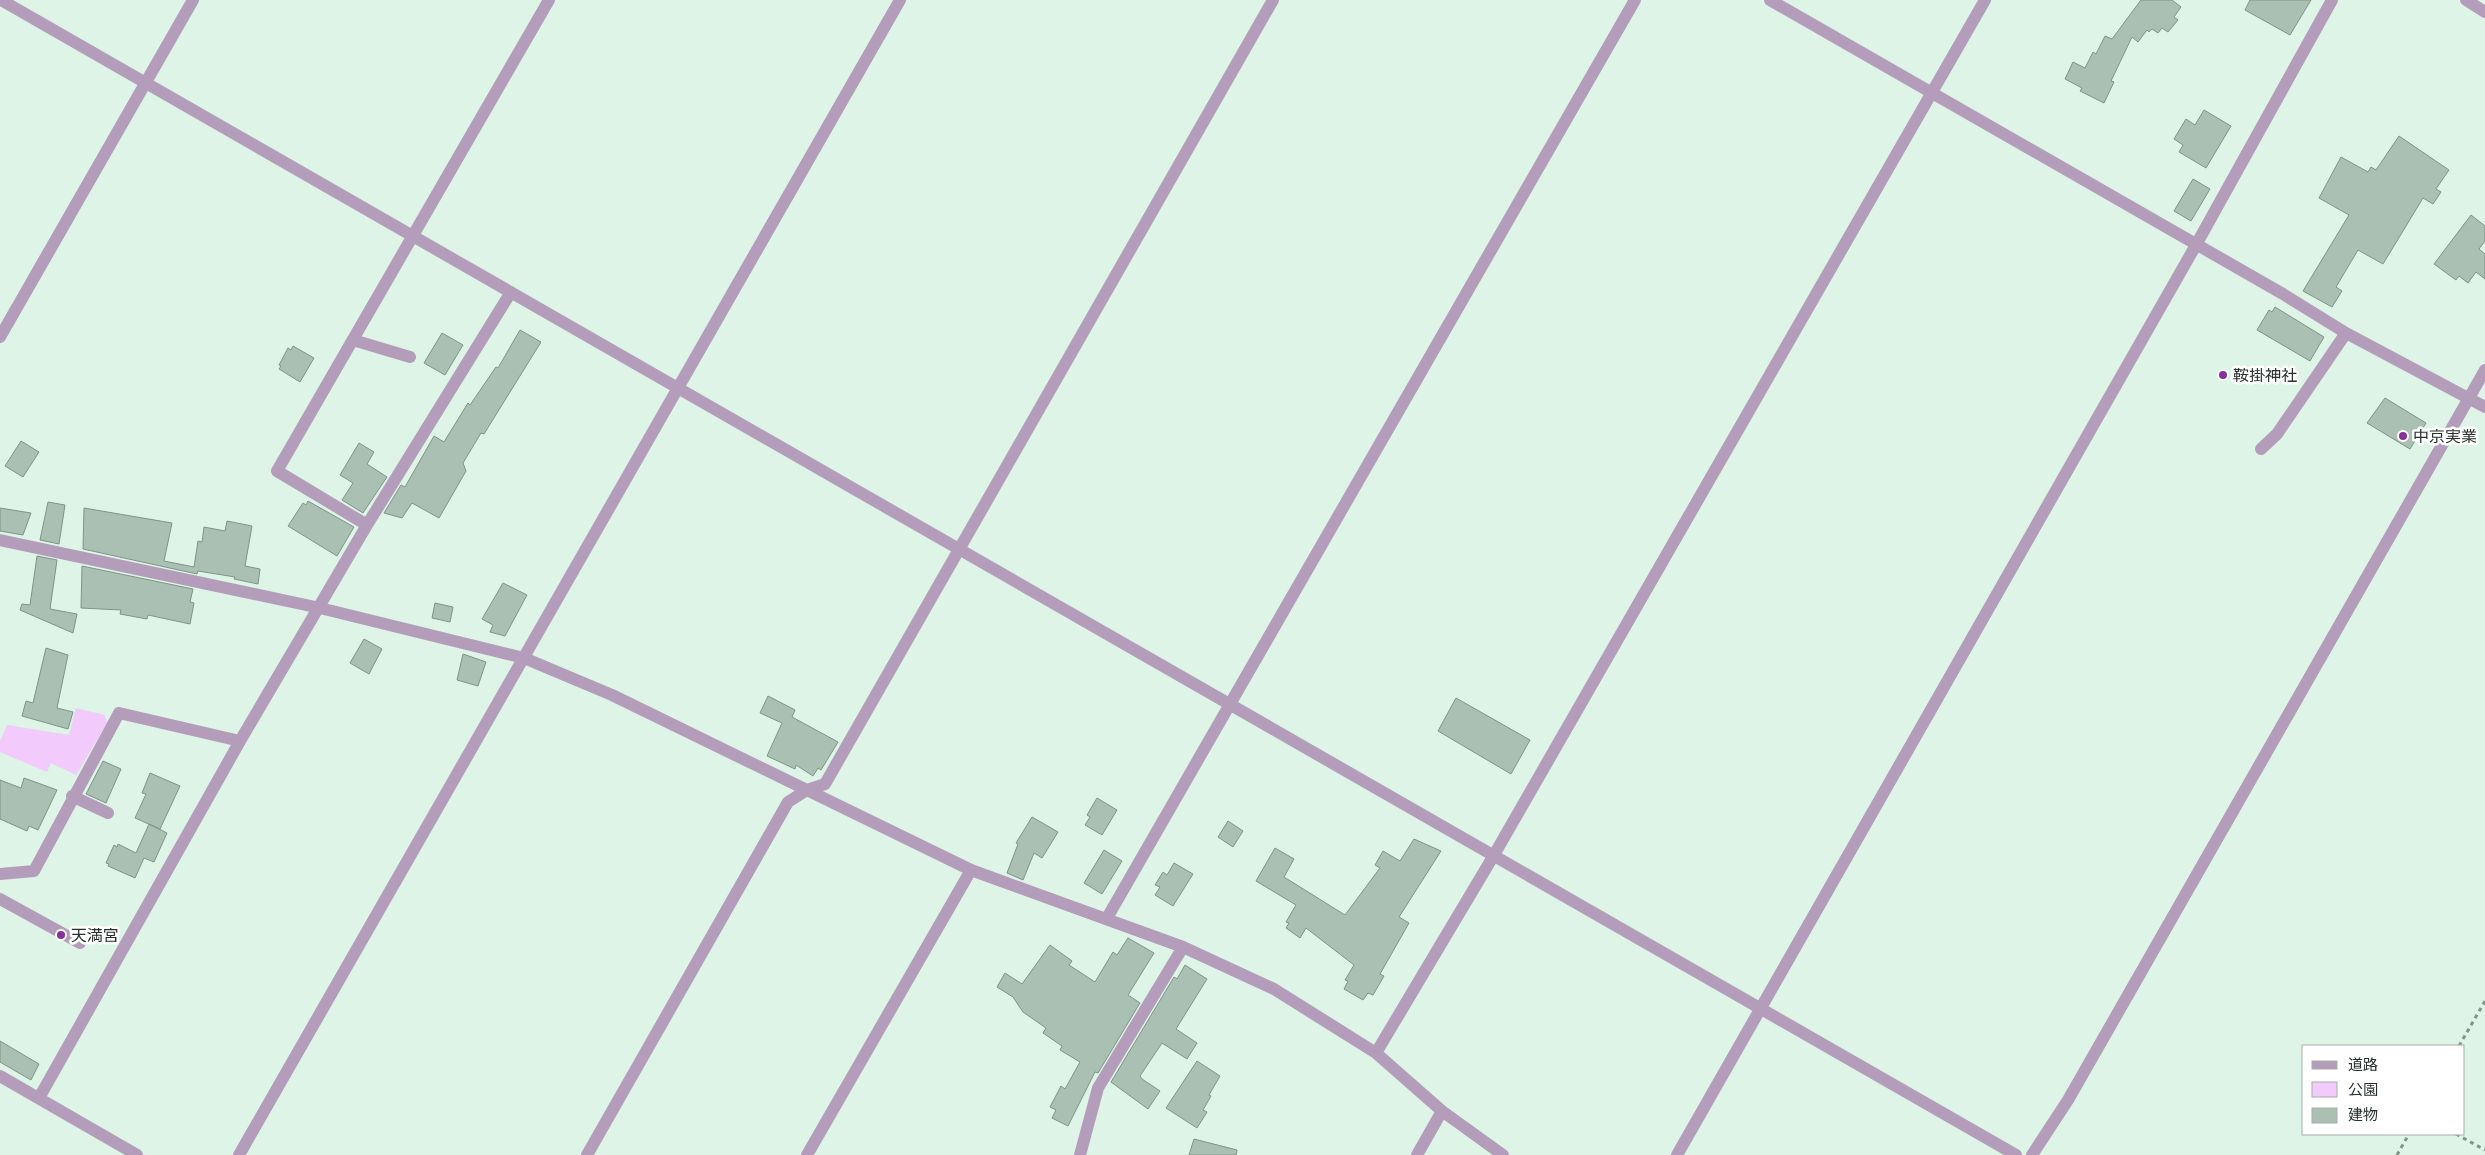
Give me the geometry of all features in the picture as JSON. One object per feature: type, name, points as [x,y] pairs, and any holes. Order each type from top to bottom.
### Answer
[{"type":"street","points":[[1,0],[2016,1155]]},
{"type":"street","points":[[0,337],[193,0]]},
{"type":"street","points":[[367,525],[277,472],[548,0]]},
{"type":"street","points":[[239,1155],[900,0]]},
{"type":"street","points":[[587,1155],[788,802],[807,790],[825,784],[1273,0]]},
{"type":"street","points":[[1107,918],[1635,0]]},
{"type":"street","points":[[1770,0],[2346,333],[2485,407]]},
{"type":"street","points":[[1376,1053],[1494,855],[1985,0]]},
{"type":"street","points":[[1677,1155],[2196,245],[2332,0]]},
{"type":"street","points":[[2466,0],[2485,12]]},
{"type":"street","points":[[38,1098],[240,741],[320,608],[367,525],[511,292]]},
{"type":"street","points":[[2261,449],[2277,434],[2346,333]]},
{"type":"street","points":[[353,340],[410,357]]},
{"type":"street","points":[[2032,1155],[2068,1100],[2485,370]]},
{"type":"street","points":[[0,540],[320,608],[524,658],[612,695],[971,870],[1183,946],[1274,989],[1376,1053],[1442,1111],[1503,1155]]},
{"type":"street","points":[[0,874],[34,870],[72,796],[119,713],[240,741]]},
{"type":"street","points":[[72,796],[108,813]]},
{"type":"street","points":[[807,1155],[971,870]]},
{"type":"street","points":[[0,900],[80,943]]},
{"type":"street","points":[[1080,1155],[1098,1088],[1183,946]]},
{"type":"street","points":[[0,1076],[137,1155]]},
{"type":"street","points":[[1417,1155],[1442,1111]]},
{"type":"path","points":[[2460,1045],[2485,1001]]},
{"type":"path","points":[[2397,1155],[2408,1135]]},
{"type":"path","points":[[2458,1135],[2485,1150]]},
{"type":"green space","points":[[76,708],[105,715],[107,723],[76,775],[51,763],[47,772],[0,752],[0,741],[7,725],[69,735]]},
{"type":"building","points":[[2141,0],[2172,0],[2181,7],[2174,17],[2178,20],[2168,32],[2162,28],[2158,33],[2152,29],[2149,32],[2147,30],[2138,42],[2132,37],[2111,81],[2114,82],[2104,103],[2080,91],[2082,88],[2065,79],[2073,62],[2085,68],[2093,52],[2096,54],[2105,36],[2112,39]]},
{"type":"building","points":[[2250,0],[2311,0],[2290,35],[2245,10]]},
{"type":"building","points":[[2204,110],[2231,126],[2206,168],[2179,152],[2183,145],[2174,139],[2186,119],[2195,125]]},
{"type":"building","points":[[2399,136],[2449,170],[2436,189],[2441,192],[2433,204],[2423,198],[2383,264],[2358,250],[2336,287],[2342,291],[2332,307],[2303,291],[2349,215],[2319,198],[2341,157],[2368,172],[2371,167],[2376,170]]},
{"type":"building","points":[[2193,179],[2210,189],[2191,221],[2174,211]]},
{"type":"building","points":[[2471,215],[2485,226],[2485,241],[2479,249],[2485,254],[2485,279],[2476,272],[2468,283],[2459,276],[2456,280],[2434,264]]},
{"type":"building","points":[[2275,307],[2324,337],[2310,361],[2257,330],[2269,310],[2272,312]]},
{"type":"building","points":[[520,330],[541,342],[484,434],[481,433],[463,463],[466,471],[439,518],[412,503],[402,518],[384,513],[401,485],[405,487],[434,436],[444,442],[468,403],[470,405],[496,367],[498,368]]},
{"type":"building","points":[[442,333],[463,345],[445,375],[424,363]]},
{"type":"building","points":[[293,346],[314,358],[300,382],[279,369],[281,366],[279,365],[288,348],[291,350]]},
{"type":"building","name":"中京実業","points":[[2385,398],[2426,423],[2410,449],[2367,423]]},
{"type":"building","points":[[21,441],[39,452],[23,477],[5,466]]},
{"type":"building","points":[[359,443],[374,452],[367,464],[387,477],[363,513],[342,500],[353,483],[340,475]]},
{"type":"building","points":[[308,501],[354,527],[337,556],[288,526],[303,503],[306,505]]},
{"type":"building","points":[[48,502],[65,505],[59,544],[40,540]]},
{"type":"building","points":[[0,508],[31,513],[23,535],[0,531]]},
{"type":"building","points":[[84,508],[172,523],[164,561],[194,567],[198,541],[202,542],[204,527],[225,531],[227,521],[252,526],[245,566],[260,569],[258,584],[234,579],[235,577],[198,571],[197,574],[83,549]]},
{"type":"building","points":[[37,556],[57,560],[50,609],[77,614],[73,633],[20,610],[22,604],[30,605]]},
{"type":"building","points":[[82,566],[193,589],[190,602],[194,603],[190,624],[148,615],[147,619],[120,614],[121,610],[81,608]]},
{"type":"building","points":[[503,583],[527,595],[505,636],[490,632],[493,625],[482,619]]},
{"type":"building","points":[[435,603],[453,607],[450,622],[432,618]]},
{"type":"building","points":[[364,639],[382,649],[369,674],[350,663]]},
{"type":"building","points":[[46,648],[68,655],[57,708],[73,712],[68,729],[22,716],[26,701],[33,703]]},
{"type":"building","points":[[463,654],[486,662],[478,686],[457,680]]},
{"type":"building","points":[[768,696],[795,710],[792,717],[838,742],[821,770],[818,768],[813,776],[796,765],[795,769],[767,756],[782,723],[760,713]]},
{"type":"building","points":[[1456,698],[1530,740],[1511,774],[1438,731]]},
{"type":"building","points":[[103,761],[121,769],[106,803],[86,794]]},
{"type":"building","points":[[150,773],[180,786],[160,829],[135,818],[146,794],[142,793]]},
{"type":"building","points":[[24,778],[57,790],[38,830],[29,826],[27,831],[0,819],[0,780],[21,788]]},
{"type":"building","points":[[1097,798],[1117,810],[1102,835],[1085,825],[1090,817],[1087,815]]},
{"type":"building","points":[[1032,817],[1058,832],[1042,858],[1034,853],[1023,880],[1007,873],[1018,844],[1016,843]]},
{"type":"building","points":[[1228,821],[1243,831],[1233,847],[1218,837]]},
{"type":"building","points":[[149,824],[167,833],[154,862],[144,858],[135,878],[108,866],[109,864],[106,863],[114,845],[117,847],[118,844],[136,853]]},
{"type":"building","points":[[1414,839],[1441,851],[1399,917],[1409,923],[1380,974],[1384,976],[1373,995],[1368,993],[1363,1000],[1344,989],[1348,981],[1345,980],[1354,965],[1306,928],[1300,938],[1286,928],[1289,923],[1286,922],[1296,905],[1256,881],[1275,848],[1294,859],[1284,877],[1345,915],[1380,868],[1375,865],[1383,851],[1400,861]]},
{"type":"building","points":[[1104,850],[1122,861],[1102,894],[1084,883]]},
{"type":"building","points":[[1174,863],[1193,874],[1173,906],[1155,895],[1160,887],[1155,885],[1163,872],[1167,875]]},
{"type":"building","points":[[1128,938],[1154,953],[1128,995],[1140,1003],[1098,1073],[1095,1072],[1068,1126],[1052,1118],[1056,1110],[1050,1107],[1061,1086],[1065,1089],[1080,1062],[1060,1050],[1062,1046],[1043,1033],[1046,1028],[1023,1012],[1013,997],[997,987],[1005,973],[1022,984],[1050,945],[1072,961],[1069,965],[1095,982],[1113,952],[1117,955]]},
{"type":"building","points":[[1185,965],[1207,979],[1176,1029],[1197,1043],[1187,1059],[1162,1043],[1140,1076],[1160,1091],[1148,1109],[1111,1082],[1174,977],[1177,979]]},
{"type":"building","points":[[0,1041],[39,1064],[31,1080],[0,1062]]},
{"type":"building","points":[[1197,1061],[1220,1076],[1203,1110],[1207,1112],[1197,1128],[1166,1108]]},
{"type":"building","points":[[1194,1139],[1237,1150],[1236,1155],[1189,1155]]},
{"type":"place","name":"鞍掛神社","points":[[2223,375]]},
{"type":"place","name":"中京実業","points":[[2403,436]]},
{"type":"place","name":"天満宮","points":[[61,935]]}]
